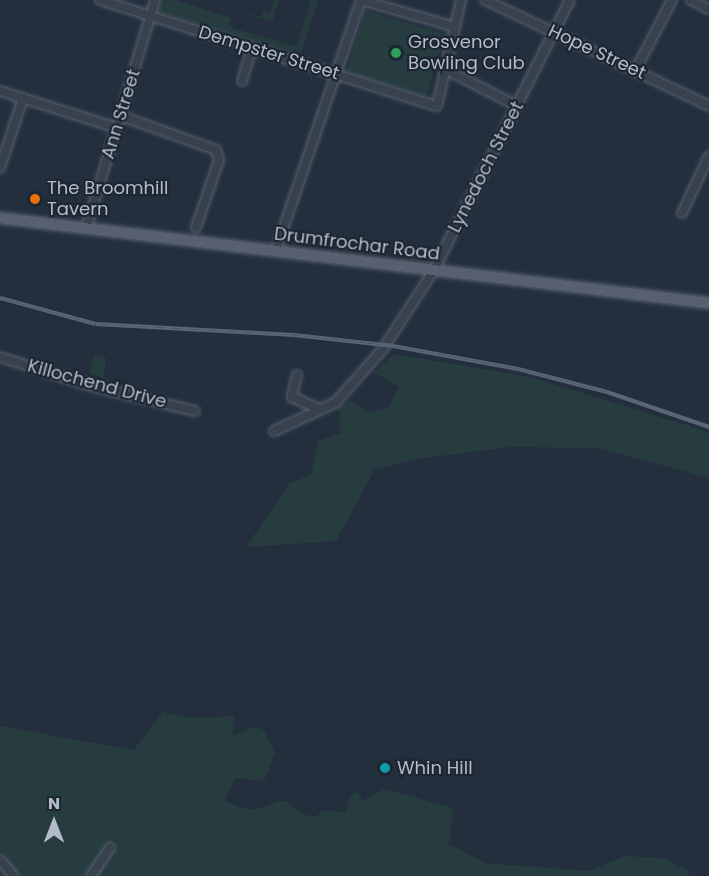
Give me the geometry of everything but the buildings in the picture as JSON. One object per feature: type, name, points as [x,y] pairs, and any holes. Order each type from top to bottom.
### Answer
[{"type":"main road","name":"Drumfrochar Road","points":[[0,218],[709,303]]},
{"type":"street","name":"Dempster Street","points":[[100,0],[437,106],[445,69]]},
{"type":"street","name":"Ann Street","points":[[86,229],[155,0]]},
{"type":"street","points":[[276,250],[361,0],[455,27]]},
{"type":"street","points":[[461,0],[445,69],[517,106]]},
{"type":"street","name":"Hope Street","points":[[484,0],[636,69],[709,106]]},
{"type":"street","name":"Lynedoch Street","points":[[274,430],[317,408],[335,403],[383,349],[434,270],[570,0]]},
{"type":"street","points":[[636,69],[672,0]]},
{"type":"street","points":[[691,0],[709,9]]},
{"type":"street","points":[[242,81],[252,48]]},
{"type":"street","points":[[0,91],[117,128]]},
{"type":"street","points":[[0,168],[23,98]]},
{"type":"street","points":[[121,116],[218,154],[196,227]]},
{"type":"street","points":[[682,213],[709,156]]},
{"type":"street","name":"Killochend Drive","points":[[0,357],[88,385],[195,411]]},
{"type":"street","points":[[297,375],[292,397],[317,408]]},
{"type":"street","points":[[91,876],[110,848]]},
{"type":"street","points":[[0,860],[14,876]]},
{"type":"green space","points":[[161,0],[175,0],[231,18],[229,25],[233,28],[297,47],[311,0],[318,0],[300,57],[158,11]]},
{"type":"green space","points":[[274,0],[279,0],[272,22],[239,12],[262,17],[263,11],[270,13]]},
{"type":"green space","name":"Grosvenor Bowling Club","points":[[365,10],[445,35],[426,97],[346,72]]},
{"type":"green space","points":[[454,56],[475,61],[469,74],[452,66]]},
{"type":"green space","points":[[394,354],[530,377],[699,429],[709,433],[709,478],[598,448],[510,447],[424,458],[375,469],[336,541],[246,547],[290,483],[311,475],[318,441],[341,433],[338,407],[350,401],[369,412],[388,408],[399,387],[374,372]]},
{"type":"green space","points":[[94,355],[106,358],[104,378],[89,374]]},
{"type":"green space","points":[[163,712],[192,718],[234,716],[233,735],[255,727],[264,730],[275,753],[264,781],[235,778],[225,801],[241,808],[255,810],[278,801],[289,802],[301,814],[316,817],[323,810],[346,812],[351,795],[356,792],[364,801],[384,789],[453,808],[449,844],[485,863],[589,871],[625,856],[663,858],[689,871],[689,876],[0,876],[0,726],[133,750]]},
{"type":"railway","points":[[0,298],[96,324],[294,335],[393,346],[518,369],[607,392],[709,427]]},
{"type":"place","name":"Grosvenor Bowling Club","points":[[396,53]]},
{"type":"place","name":"The Broomhill Tavern","points":[[35,199]]},
{"type":"place","name":"Whin Hill","points":[[385,768]]}]
